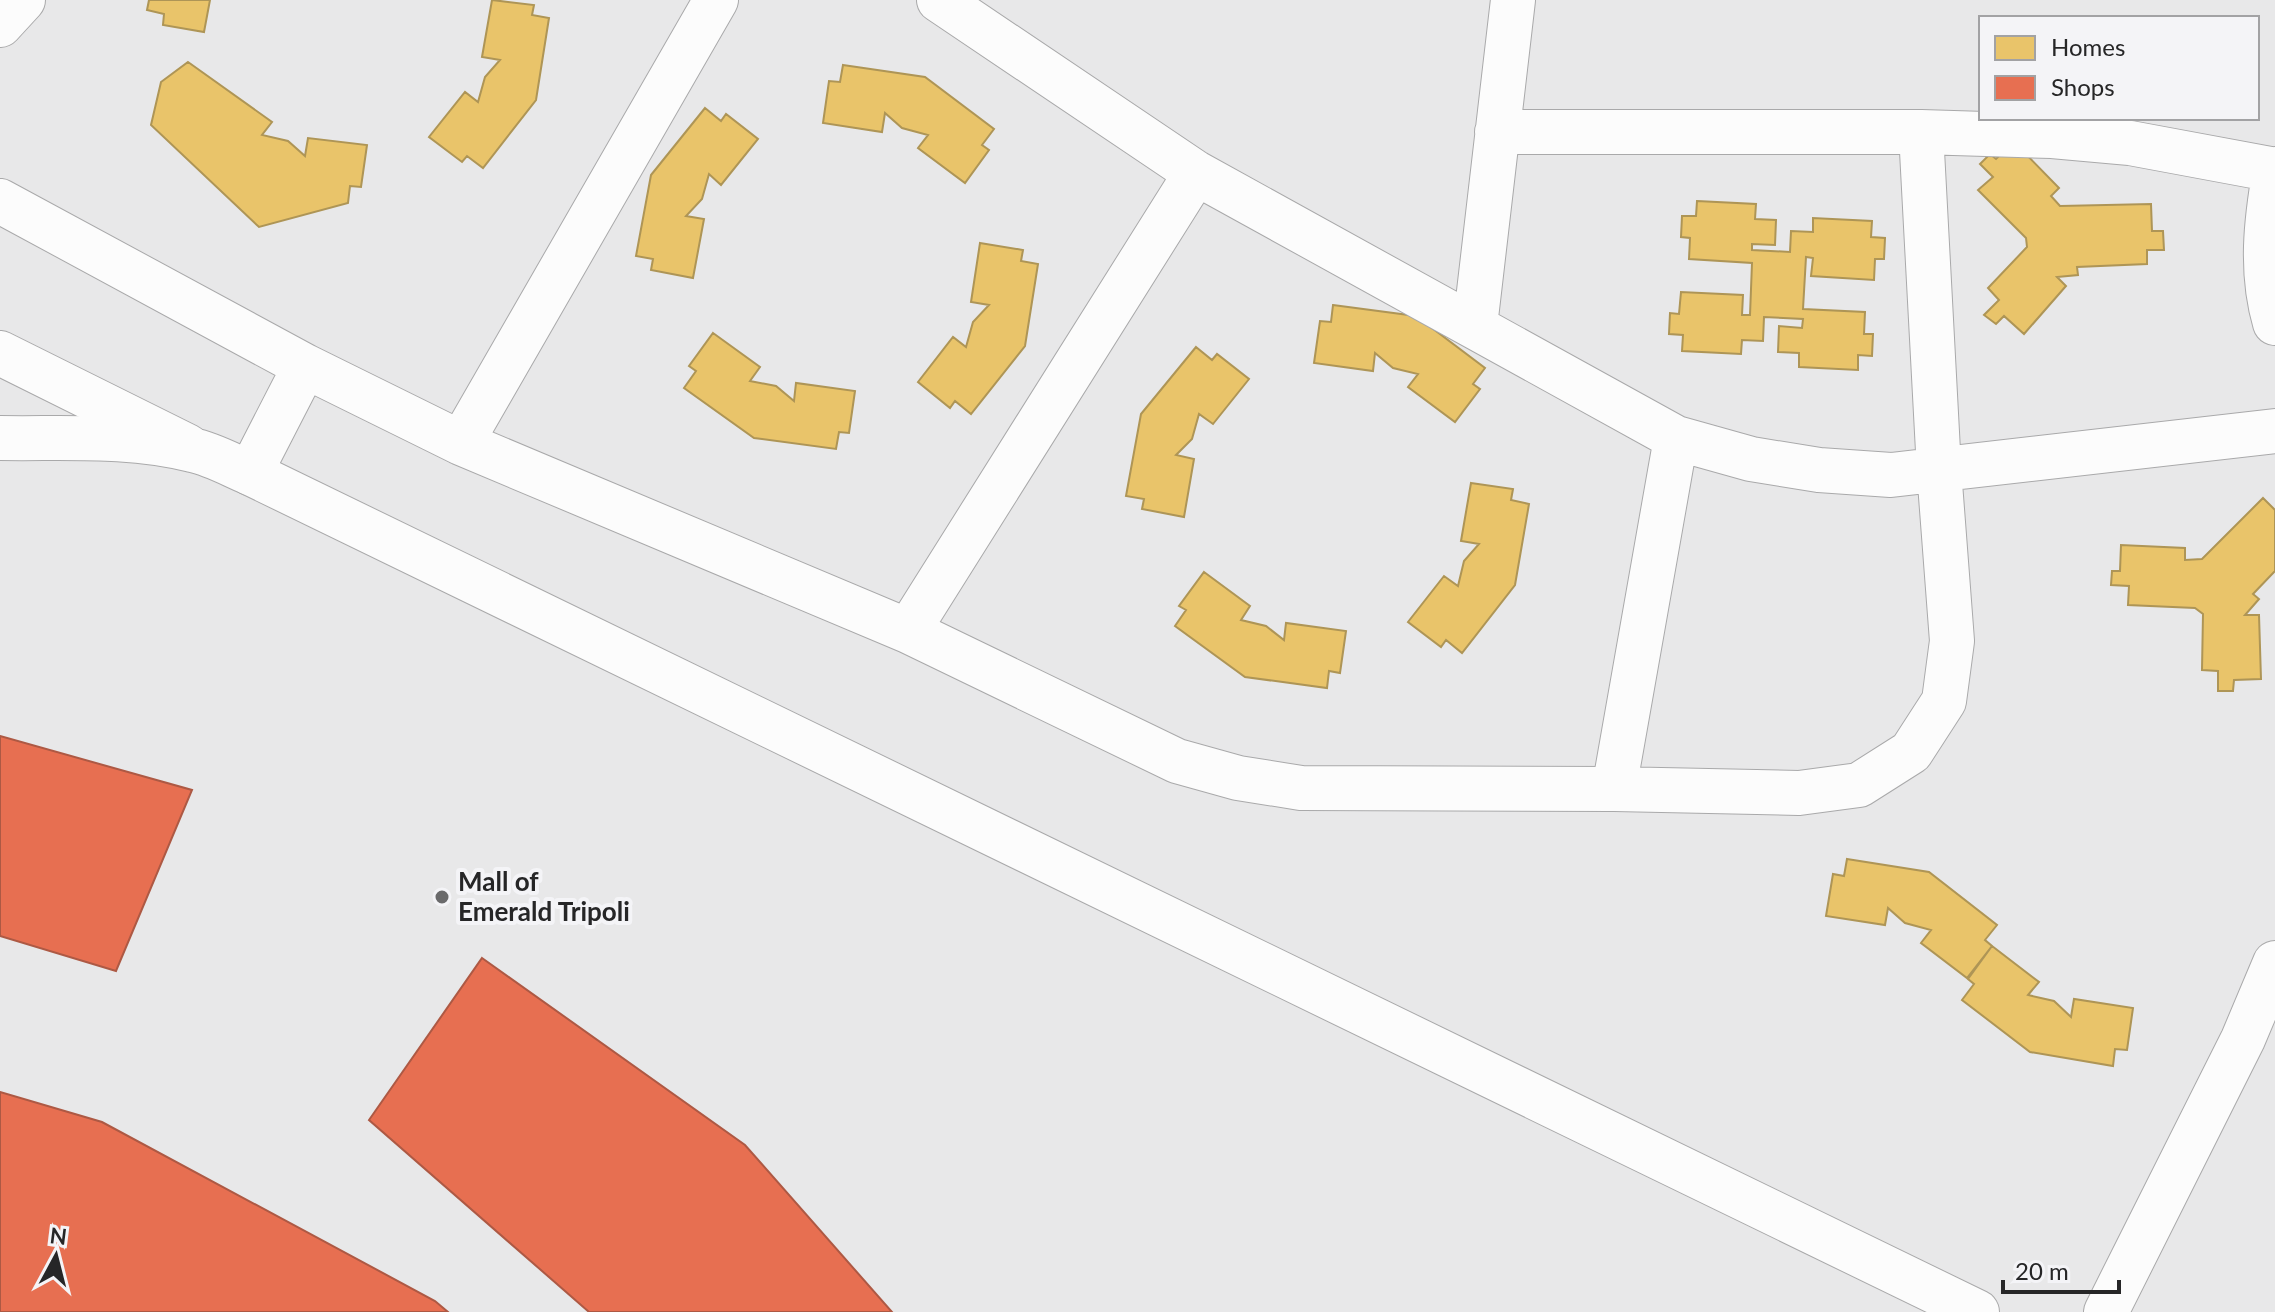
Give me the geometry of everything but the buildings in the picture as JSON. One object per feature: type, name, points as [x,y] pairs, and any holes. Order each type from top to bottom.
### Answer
[{"type":"street","points":[[0,25],[23,0]]},
{"type":"street","points":[[461,443],[716,0]]},
{"type":"street","points":[[939,0],[1196,173],[1676,438],[1751,459],[1819,470],[1891,475],[2275,431]]},
{"type":"street","points":[[1475,326],[1513,0]]},
{"type":"street","points":[[1497,132],[1921,132],[2052,136],[2130,143],[2275,169],[2265,236],[2269,303],[2275,323]]},
{"type":"street","points":[[0,201],[305,366],[461,443],[908,631],[1177,761],[1238,778],[1301,788],[1799,793],[1859,785],[1911,752],[1944,701],[1952,641],[1939,470],[1921,132]]},
{"type":"street","points":[[908,631],[1196,173]]},
{"type":"street","points":[[0,353],[1977,1312]]},
{"type":"street","points":[[250,473],[305,366]]},
{"type":"street","points":[[0,438],[121,438],[155,441],[196,450]]},
{"type":"street","points":[[1614,789],[1676,438]]},
{"type":"street","points":[[2106,1312],[2259,1040],[2275,963]]},
{"type":"place","name":"Mall of Emerald Tripoli","points":[[442,897]]}]
